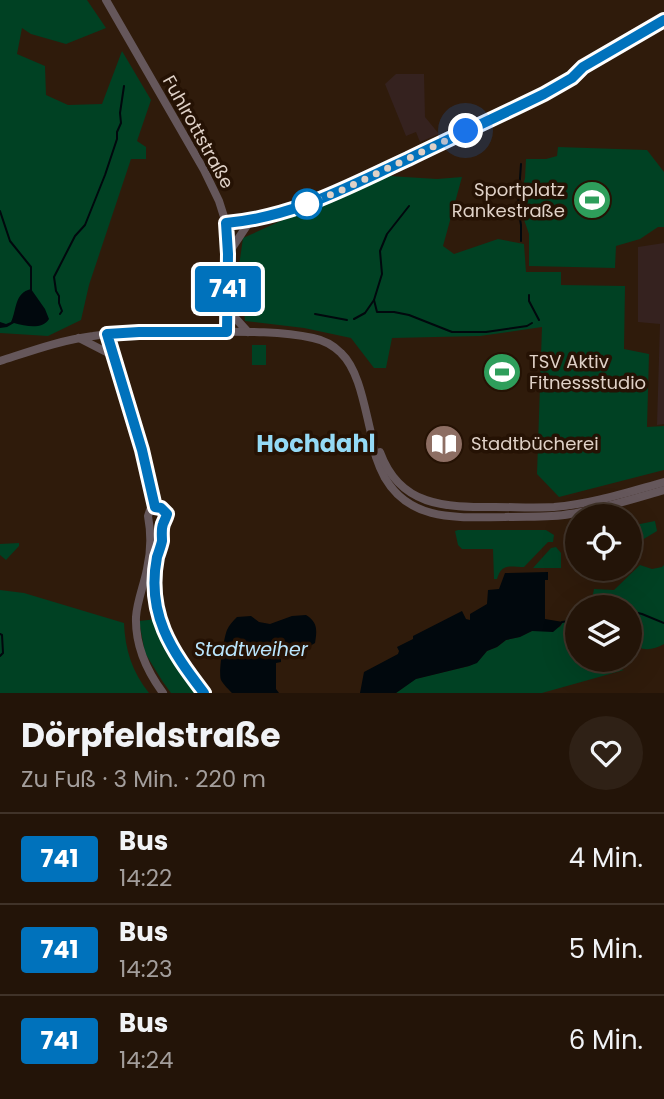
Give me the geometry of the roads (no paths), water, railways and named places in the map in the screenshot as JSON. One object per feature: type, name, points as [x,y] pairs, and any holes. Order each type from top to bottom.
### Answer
[{"type":"street","name":"Fuhlrottstraße","points":[[106,0],[204,170],[219,201],[226,223],[228,254],[227,332]]},
{"type":"street","points":[[226,223],[278,215],[342,190],[544,94],[572,78],[583,67],[664,20]]},
{"type":"street","points":[[228,254],[250,221]]},
{"type":"street","points":[[228,310],[248,332]]},
{"type":"street","points":[[0,361],[50,344],[118,333],[248,332],[314,338],[339,351],[352,367],[380,468],[408,504],[429,513],[451,516],[566,515],[664,490]]},
{"type":"street","points":[[114,356],[118,333]]},
{"type":"street","points":[[107,334],[140,441],[155,507]]},
{"type":"street","points":[[79,338],[114,356]]},
{"type":"street","points":[[393,484],[418,498],[442,505],[552,507],[597,500],[664,482]]},
{"type":"street","points":[[155,507],[148,513],[148,518],[157,526],[163,524]]},
{"type":"street","points":[[155,507],[166,512],[156,564],[155,589],[159,616],[176,654],[204,693]]},
{"type":"street","points":[[151,523],[148,569],[137,608],[137,635],[144,663],[163,693]]},
{"type":"water","points":[[31,289],[49,319],[38,326],[14,323],[0,328],[0,322],[11,322],[19,298]]},
{"type":"water","points":[[548,572],[548,580],[545,580],[545,619],[563,622],[553,632],[532,631],[506,640],[487,651],[477,663],[416,679],[396,693],[360,693],[364,672],[398,654],[397,647],[413,639],[413,636],[462,611],[466,619],[470,620],[470,614],[487,604],[488,590],[499,589],[505,573]]},
{"type":"water","name":"Stadtweiher","points":[[306,615],[316,627],[315,643],[281,649],[281,662],[276,663],[276,689],[279,693],[232,693],[221,680],[220,670],[226,634],[234,620],[237,617],[251,616],[259,622],[270,624],[292,616]]},
{"type":"waterway","points":[[60,314],[62,311],[54,277],[75,236],[85,225],[105,175],[121,123],[124,86]]},
{"type":"waterway","points":[[521,164],[518,207],[521,241]]},
{"type":"waterway","points":[[354,319],[365,313],[374,300],[382,274],[380,251],[387,234],[409,206]]},
{"type":"waterway","points":[[0,211],[10,241],[31,267],[31,292]]},
{"type":"waterway","points":[[529,295],[529,301],[539,320]]},
{"type":"waterway","points":[[374,300],[377,312],[409,315],[452,332],[486,332],[532,323]]},
{"type":"waterway","points":[[315,314],[347,320]]},
{"type":"waterway","points":[[642,614],[664,623]]},
{"type":"waterway","points":[[0,634],[3,653],[0,656]]},
{"type":"place","name":"Sportplatz Rankestraße","points":[[592,200]]},
{"type":"place","name":"TSV Aktiv Fitnessstudio","points":[[502,372]]},
{"type":"place","name":"Stadtbücherei","points":[[444,444]]},
{"type":"district","name":"Hochdahl","points":[[316,444]]}]
